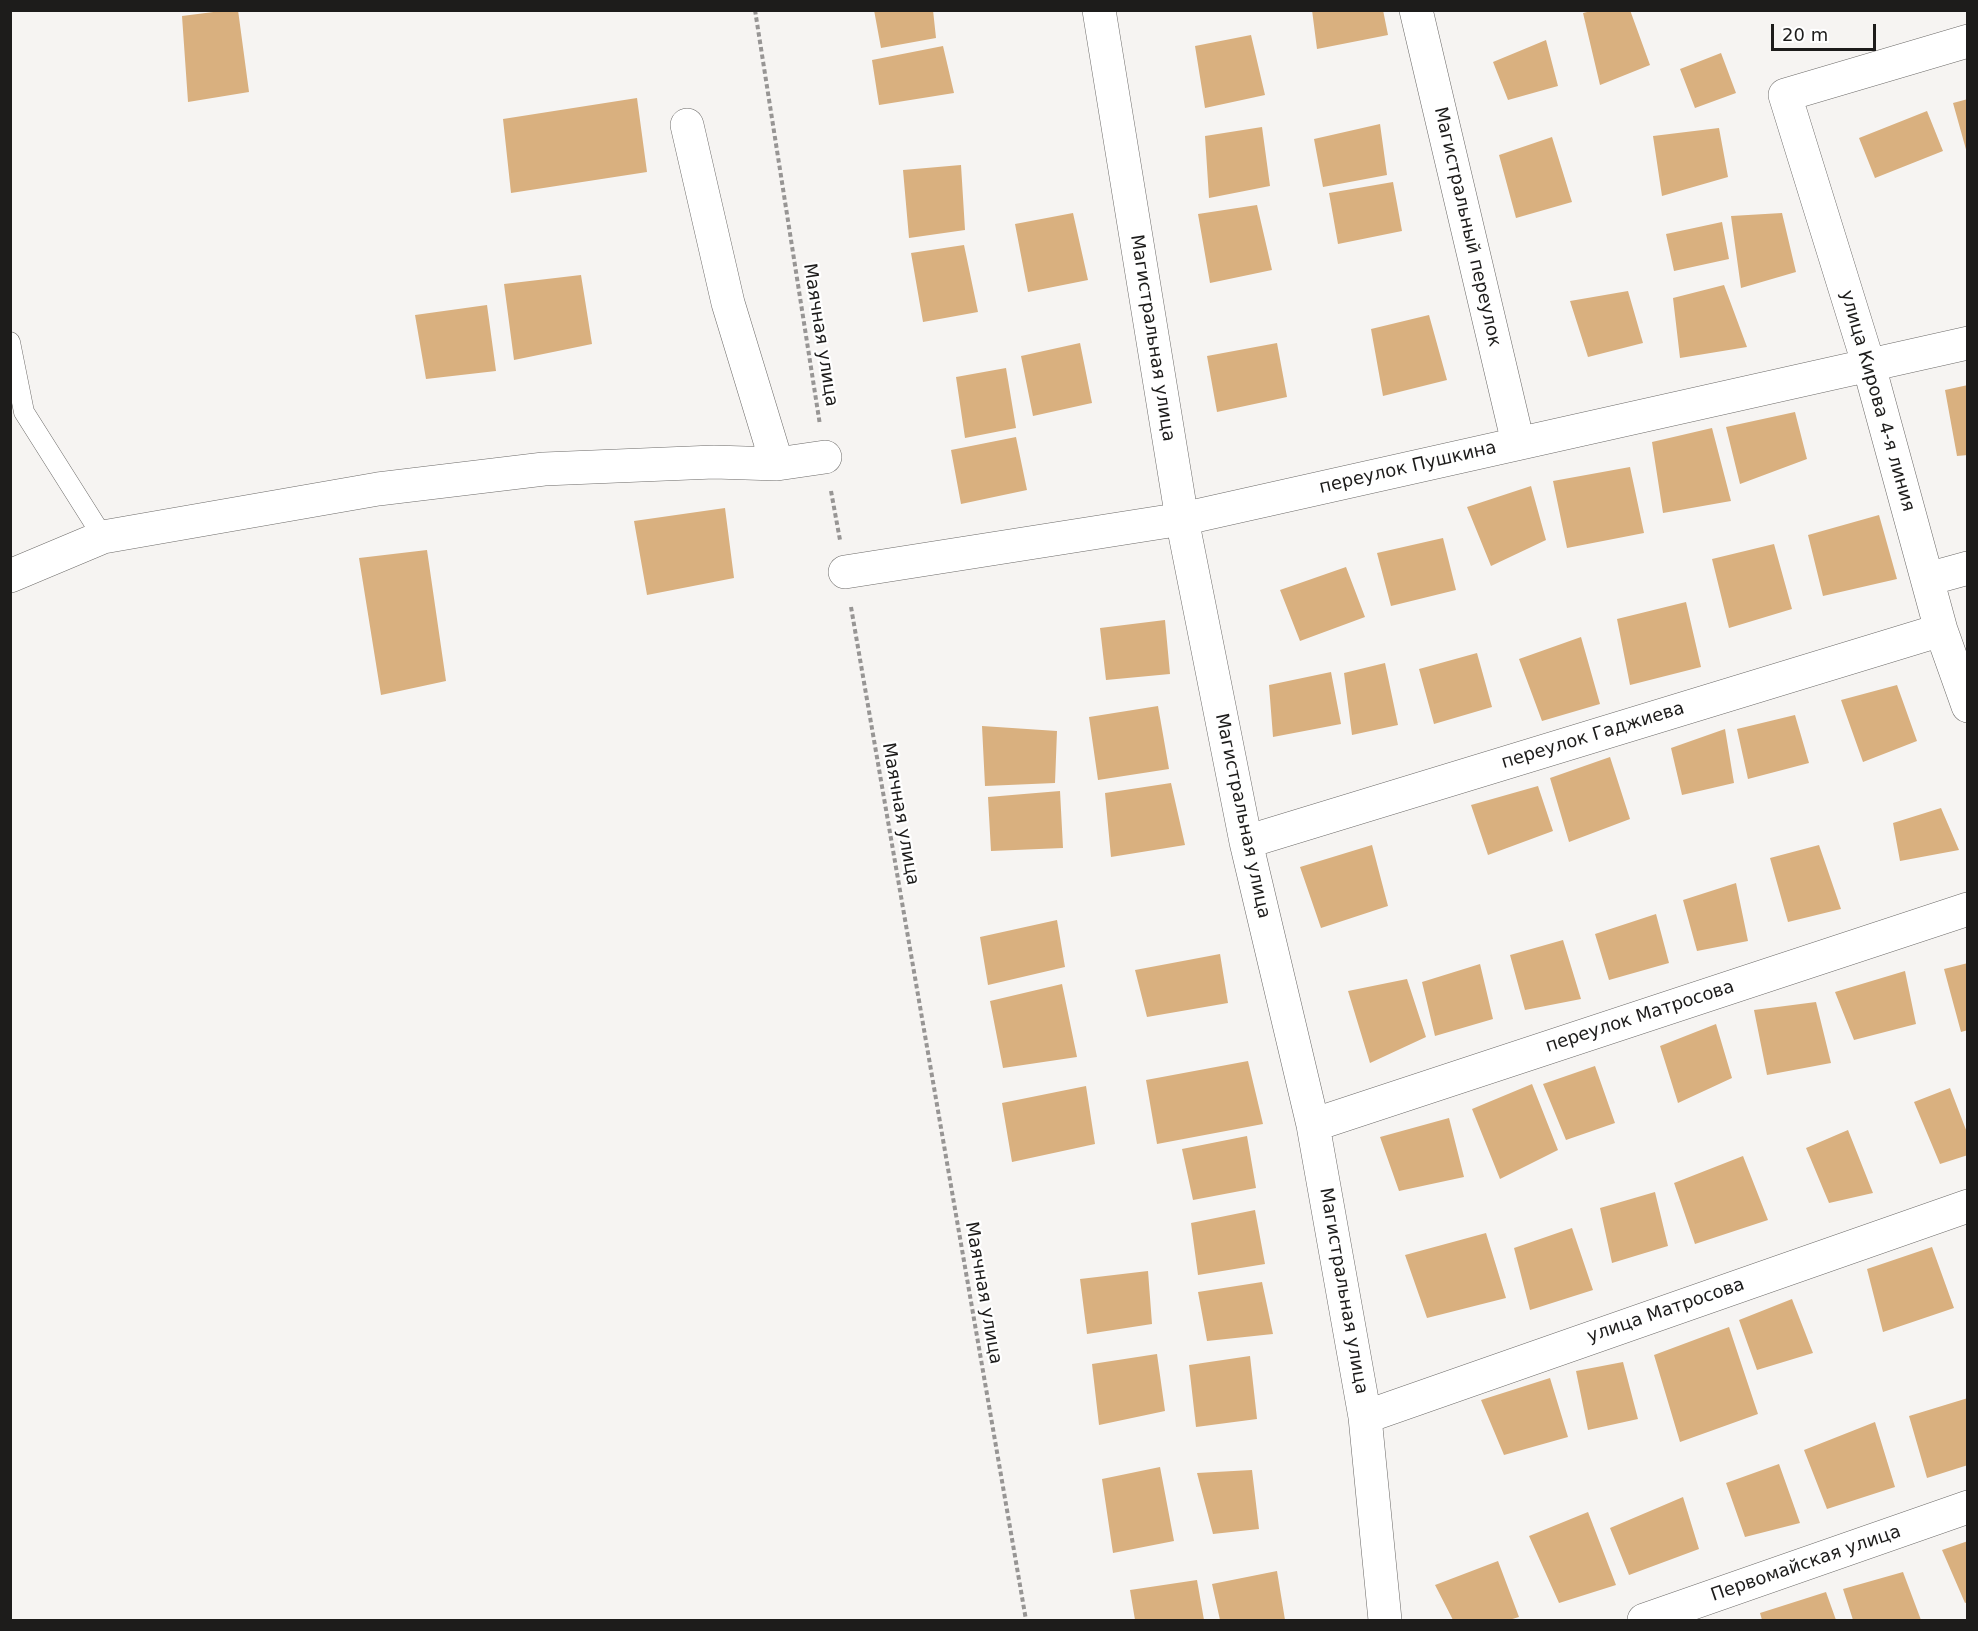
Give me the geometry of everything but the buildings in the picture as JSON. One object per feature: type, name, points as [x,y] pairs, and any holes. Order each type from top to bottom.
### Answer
[{"type":"street","name":"Магистральная улица","points":[[1099,10],[1182,519],[1246,842],[1313,1125],[1365,1417],[1385,1620]]},
{"type":"street","name":"Магистральный переулок","points":[[1416,10],[1518,442]]},
{"type":"street","name":"улица Кирова 4-я линия","points":[[1968,41],[1785,95],[1869,366],[1941,630],[1968,706]]},
{"type":"street","points":[[687,125],[728,303],[777,464]]},
{"type":"street","name":"переулок Пушкина","points":[[845,572],[1182,519],[1518,442],[1968,344]]},
{"type":"street","points":[[10,576],[103,537],[378,489],[544,469],[714,462],[777,464],[825,457]]},
{"type":"street","points":[[1928,579],[1968,568]]},
{"type":"street","name":"переулок Гаджиева","points":[[1246,842],[1941,630]]},
{"type":"street","name":"переулок Матросова","points":[[1313,1125],[1968,909]]},
{"type":"street","name":"улица Матросова","points":[[1365,1417],[1968,1206]]},
{"type":"street","name":"Первомайская улица","points":[[1644,1620],[1968,1507]]},
{"type":"lane","points":[[10,342],[24,411],[103,537]]},
{"type":"path","name":"Маячная улица","points":[[755,10],[825,457],[1026,1620]]}]
